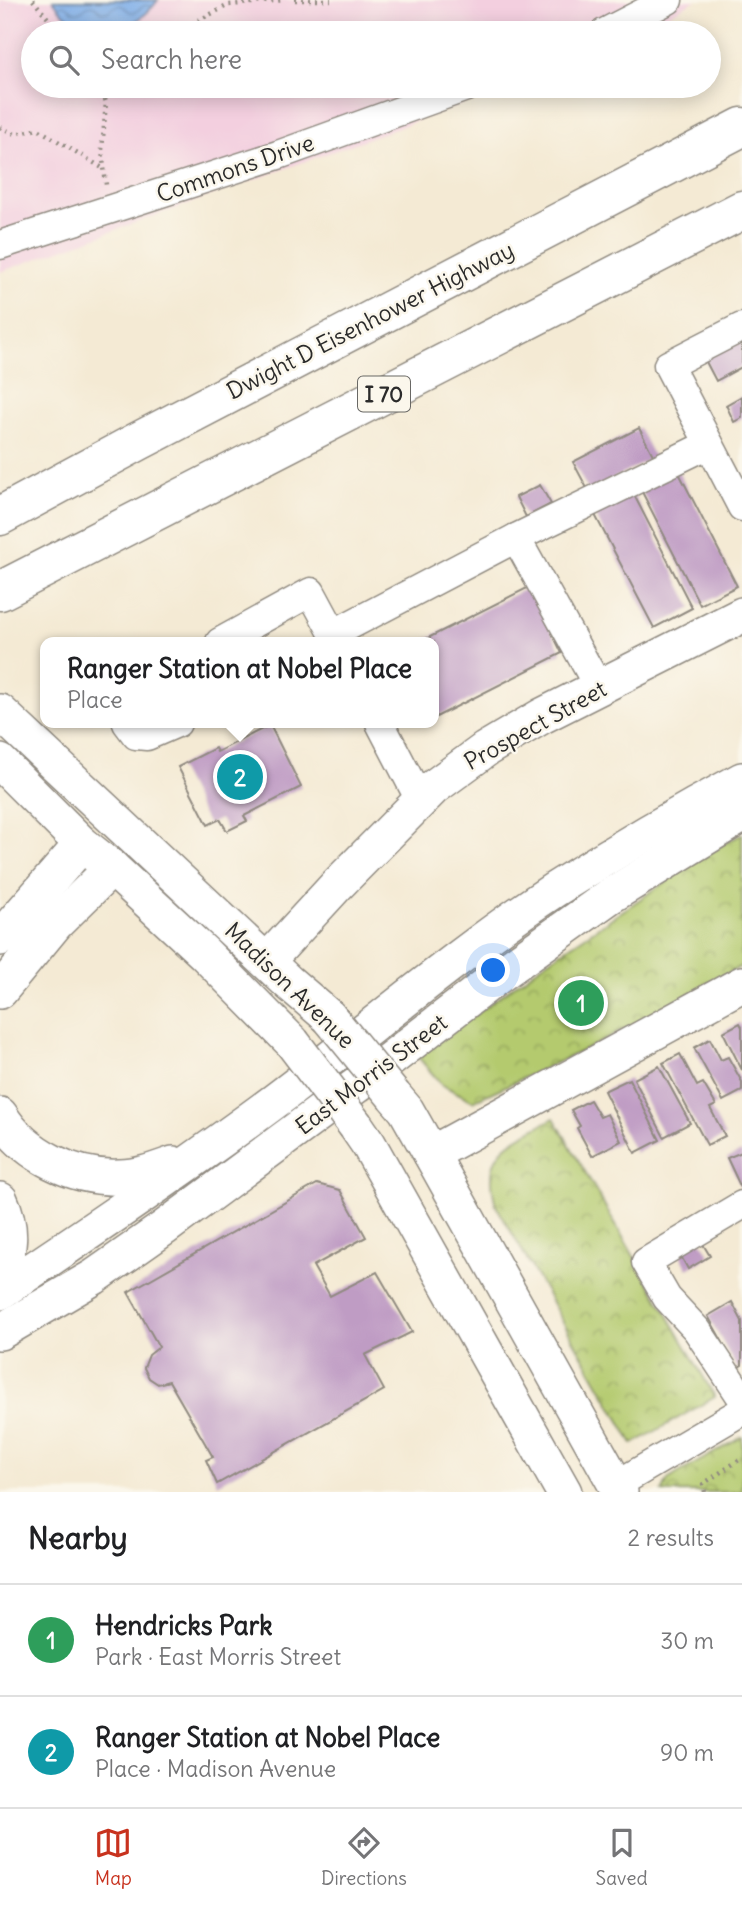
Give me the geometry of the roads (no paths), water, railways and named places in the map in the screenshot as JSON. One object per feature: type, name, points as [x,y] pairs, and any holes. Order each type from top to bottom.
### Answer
[{"type":"highway","name":"Dwight D Eisenhower Highway","points":[[0,516],[742,127]]},
{"type":"highway","name":"I 70","points":[[13,584],[742,210]]},
{"type":"highway","points":[[0,495],[139,441]]},
{"type":"main road","name":"Prospect Street","points":[[267,961],[419,800],[461,765],[510,733],[742,615]]},
{"type":"main road","name":"Madison Avenue","points":[[0,712],[329,1017],[406,1110],[618,1489]]},
{"type":"main road","name":"Madison Avenue","points":[[0,762],[82,844],[112,868],[219,967],[292,1042],[369,1145],[564,1492]]},
{"type":"main road","name":"East Morris Street","points":[[0,1292],[81,1239],[223,1139],[534,904],[603,860],[742,780]]},
{"type":"main road","name":"East Morris Street","points":[[0,1332],[94,1277],[144,1242],[357,1085],[502,973],[610,896],[742,815]]},
{"type":"main road","points":[[0,938],[82,844]]},
{"type":"main road","points":[[0,992],[56,923],[112,868]]},
{"type":"main road","points":[[431,1154],[742,984]]},
{"type":"main road","points":[[0,1115],[11,1132],[37,1153],[79,1172],[100,1176],[123,1177],[146,1173],[178,1162],[223,1139]]},
{"type":"main road","points":[[0,1200],[10,1241],[0,1277]]},
{"type":"street","points":[[627,21],[668,0]]},
{"type":"street","name":"Commons Drive","points":[[0,245],[278,155],[436,98]]},
{"type":"street","points":[[742,327],[668,365],[742,507]]},
{"type":"street","points":[[337,637],[516,538],[709,444]]},
{"type":"street","points":[[516,538],[599,688]]},
{"type":"street","points":[[229,637],[311,592],[334,637]]},
{"type":"street","points":[[131,728],[136,735],[147,736],[165,728]]},
{"type":"street","points":[[383,728],[419,800]]},
{"type":"street","points":[[742,1205],[646,1262],[667,1298],[697,1330],[742,1398]]},
{"type":"street","points":[[618,1489],[742,1411]]},
{"type":"water","points":[[53,0],[158,0],[135,21],[74,21],[64,14]]},
{"type":"place","name":"Ranger Station at Nobel Place","points":[[240,777]]},
{"type":"place","name":"Hendricks Park","points":[[581,1003]]}]
